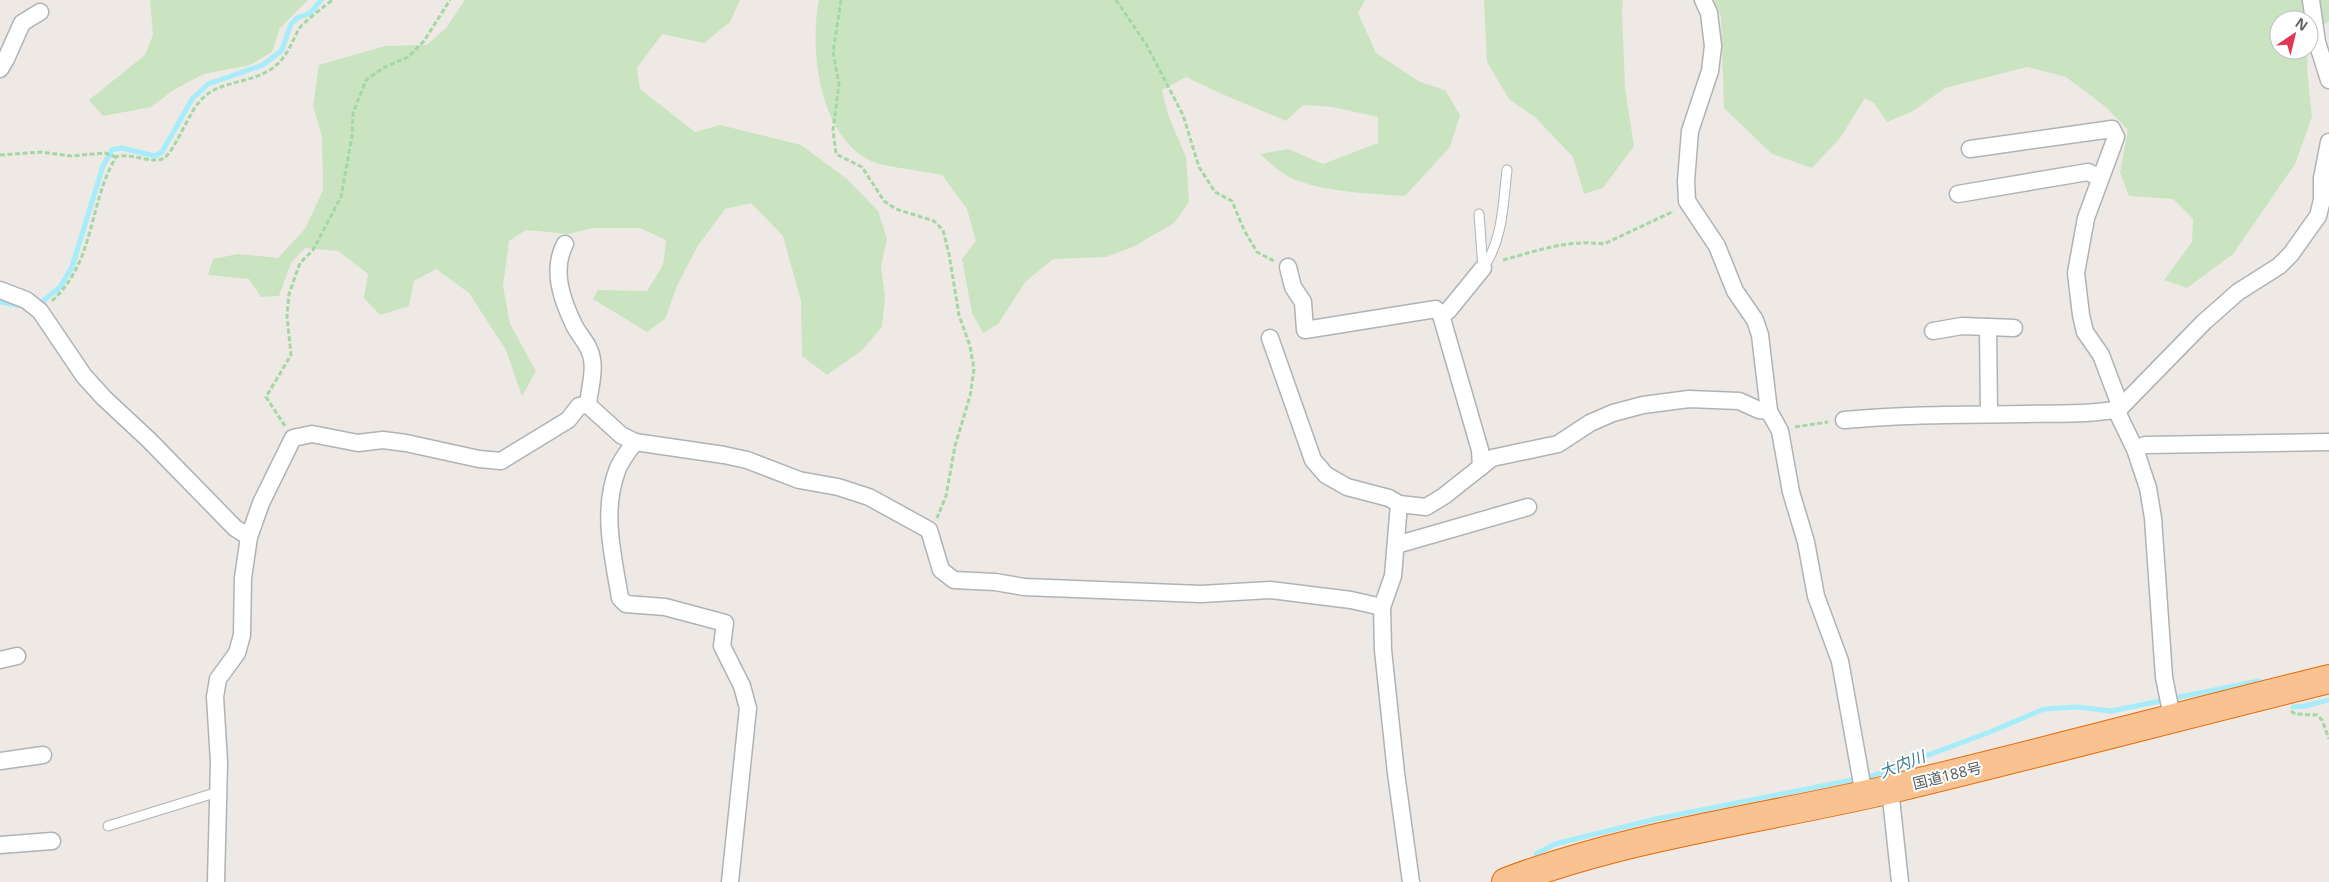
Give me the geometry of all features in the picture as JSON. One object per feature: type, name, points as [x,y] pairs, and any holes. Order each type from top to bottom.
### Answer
[{"type":"highway","name":"国道188号","points":[[1506,882],[1580,857],[1640,842],[1890,789],[2329,679]]},
{"type":"street","points":[[1704,0],[1709,13],[1714,46],[1710,71],[1690,130],[1686,181],[1689,206],[1717,246],[1735,290],[1755,320],[1760,335],[1769,411],[1780,431],[1791,492],[1806,542],[1816,596],[1840,661],[1864,794]]},
{"type":"street","points":[[2311,0],[2317,42],[2329,80]]},
{"type":"street","points":[[0,69],[22,23],[40,12]]},
{"type":"street","points":[[1970,149],[2112,128],[2116,137],[2086,218],[2076,273],[2081,316],[2085,332],[2101,355],[2118,400],[2119,416],[2135,449],[2148,488],[2152,511],[2164,678],[2172,717]]},
{"type":"street","points":[[1844,420],[1901,414],[1989,414],[2119,409],[2142,383],[2224,304],[2251,282],[2279,266],[2292,254],[2318,216],[2322,200],[2322,178],[2329,142]]},
{"type":"street","points":[[1958,194],[2088,172],[2100,178]]},
{"type":"street","points":[[565,244],[559,255],[557,273],[574,325],[588,345],[592,358],[588,405]]},
{"type":"street","points":[[1288,267],[1293,287],[1303,302],[1305,330],[1436,309],[1441,315],[1480,450],[1481,467]]},
{"type":"street","points":[[1441,315],[1448,311],[1483,268]]},
{"type":"street","points":[[0,290],[26,300],[40,312],[84,376],[104,398],[149,440],[234,528],[249,537]]},
{"type":"street","points":[[1933,331],[1962,326],[2014,328]]},
{"type":"street","points":[[1988,327],[1989,414]]},
{"type":"street","points":[[1270,338],[1313,460],[1326,475],[1347,487],[1389,498],[1399,504],[1426,508],[1492,458],[1558,444],[1590,423],[1613,413],[1643,405],[1689,399],[1739,400],[1759,410],[1769,411]]},
{"type":"street","points":[[216,882],[219,762],[215,697],[218,679],[237,653],[242,635],[242,578],[249,537],[261,503],[294,438],[312,434],[358,442],[390,441],[479,459],[501,461],[568,420],[579,406],[588,405],[621,435],[635,442],[747,460],[799,480],[838,487],[869,497],[929,530],[941,570],[954,580],[995,582],[1024,587],[1201,594],[1270,590],[1351,600],[1382,607]]},
{"type":"street","points":[[635,442],[619,466],[610,490],[608,520],[620,598],[626,604],[665,608],[725,622],[722,646],[742,686],[748,708],[730,882]]},
{"type":"street","points":[[2135,449],[2145,445],[2329,442]]},
{"type":"street","points":[[1399,504],[1393,576],[1382,607],[1385,669],[1411,882]]},
{"type":"street","points":[[1396,545],[1528,507]]},
{"type":"street","points":[[0,660],[17,656]]},
{"type":"street","points":[[0,761],[43,755]]},
{"type":"street","points":[[1890,789],[1900,882]]},
{"type":"street","points":[[0,845],[52,840]]},
{"type":"lane","points":[[1483,268],[1491,257],[1498,238],[1507,170]]},
{"type":"lane","points":[[1479,214],[1483,268]]},
{"type":"lane","points":[[108,826],[218,792]]},
{"type":"path","points":[[0,156],[18,152],[41,152],[71,156],[105,153],[114,156],[122,154],[158,160],[164,158],[170,151],[187,118],[210,90],[250,80],[275,66],[290,49],[299,27],[333,0]]},
{"type":"path","points":[[294,438],[266,397],[291,355],[286,316],[290,294],[300,263],[313,250],[341,197],[352,136],[353,113],[366,80],[384,68],[408,57],[424,41],[450,0]]},
{"type":"path","points":[[842,0],[833,52],[839,84],[833,130],[836,154],[862,167],[884,201],[896,209],[934,221],[943,230],[959,315],[970,346],[974,369],[970,396],[955,446],[946,496],[939,514],[929,530]]},
{"type":"path","points":[[1116,0],[1146,44],[1183,115],[1198,167],[1215,192],[1232,201],[1244,230],[1257,252],[1288,267]]},
{"type":"path","points":[[40,312],[65,289],[77,268],[90,238],[103,187],[114,156]]},
{"type":"path","points":[[1483,268],[1498,261],[1560,244],[1592,242],[1604,244],[1689,206]]},
{"type":"path","points":[[1780,431],[1787,428],[1844,420]]},
{"type":"path","points":[[2273,692],[2295,714],[2317,715],[2322,720],[2329,739]]},
{"type":"green space","points":[[150,0],[308,0],[280,28],[272,52],[250,65],[204,74],[175,89],[151,107],[103,116],[89,100],[145,55],[153,35]]},
{"type":"green space","points":[[465,0],[740,0],[730,22],[704,43],[662,34],[637,68],[640,89],[695,132],[720,125],[801,145],[847,179],[878,211],[887,239],[881,266],[885,297],[882,327],[861,351],[827,375],[802,356],[801,301],[783,236],[751,203],[725,209],[697,247],[677,286],[665,319],[647,332],[593,299],[598,290],[647,291],[663,265],[666,240],[640,228],[592,228],[569,234],[526,230],[509,241],[503,286],[510,324],[536,371],[522,396],[506,350],[469,293],[436,269],[414,281],[409,306],[380,315],[364,298],[368,274],[338,251],[305,248],[291,263],[279,296],[261,297],[249,279],[208,275],[213,259],[238,254],[278,258],[305,229],[323,190],[322,137],[313,106],[319,65],[385,46],[427,45],[446,28]]},
{"type":"green space","points":[[819,0],[1365,0],[1358,13],[1376,53],[1420,82],[1445,90],[1460,115],[1450,147],[1405,196],[1337,190],[1310,185],[1293,179],[1260,154],[1288,149],[1323,164],[1378,143],[1378,117],[1333,107],[1303,105],[1286,121],[1186,77],[1162,90],[1168,115],[1186,157],[1189,202],[1174,223],[1135,246],[1106,257],[1053,259],[1026,281],[998,324],[983,333],[972,313],[962,259],[976,241],[967,209],[942,175],[877,163],[853,149],[840,132],[829,112],[817,66],[816,20]]},
{"type":"green space","points":[[1484,0],[1623,0],[1625,88],[1634,146],[1603,188],[1584,194],[1573,157],[1536,118],[1509,99],[1487,62]]},
{"type":"green space","points":[[1714,0],[2329,0],[2329,21],[2319,28],[2319,10],[2269,10],[2269,60],[2307,60],[2312,117],[2295,164],[2233,254],[2187,288],[2164,280],[2192,242],[2193,219],[2173,199],[2129,196],[2120,172],[2128,130],[2107,108],[2066,77],[2027,67],[1945,88],[1913,111],[1887,122],[1874,103],[1865,98],[1840,138],[1812,168],[1772,154],[1724,108],[1721,17]]},
{"type":"waterway","points":[[42,302],[60,287],[72,267],[103,166],[112,150],[122,148],[155,156],[162,152],[192,99],[208,84],[263,65],[282,50],[291,24],[297,18],[310,13],[321,0]]},
{"type":"waterway","points":[[0,302],[22,306]]},
{"type":"waterway","name":"大内川","points":[[1536,854],[1555,844],[1656,819],[1872,776],[1990,732],[2044,709],[2077,707],[2111,711],[2259,681],[2265,683]]},
{"type":"waterway","name":"大内川","points":[[2293,707],[2329,700]]}]
